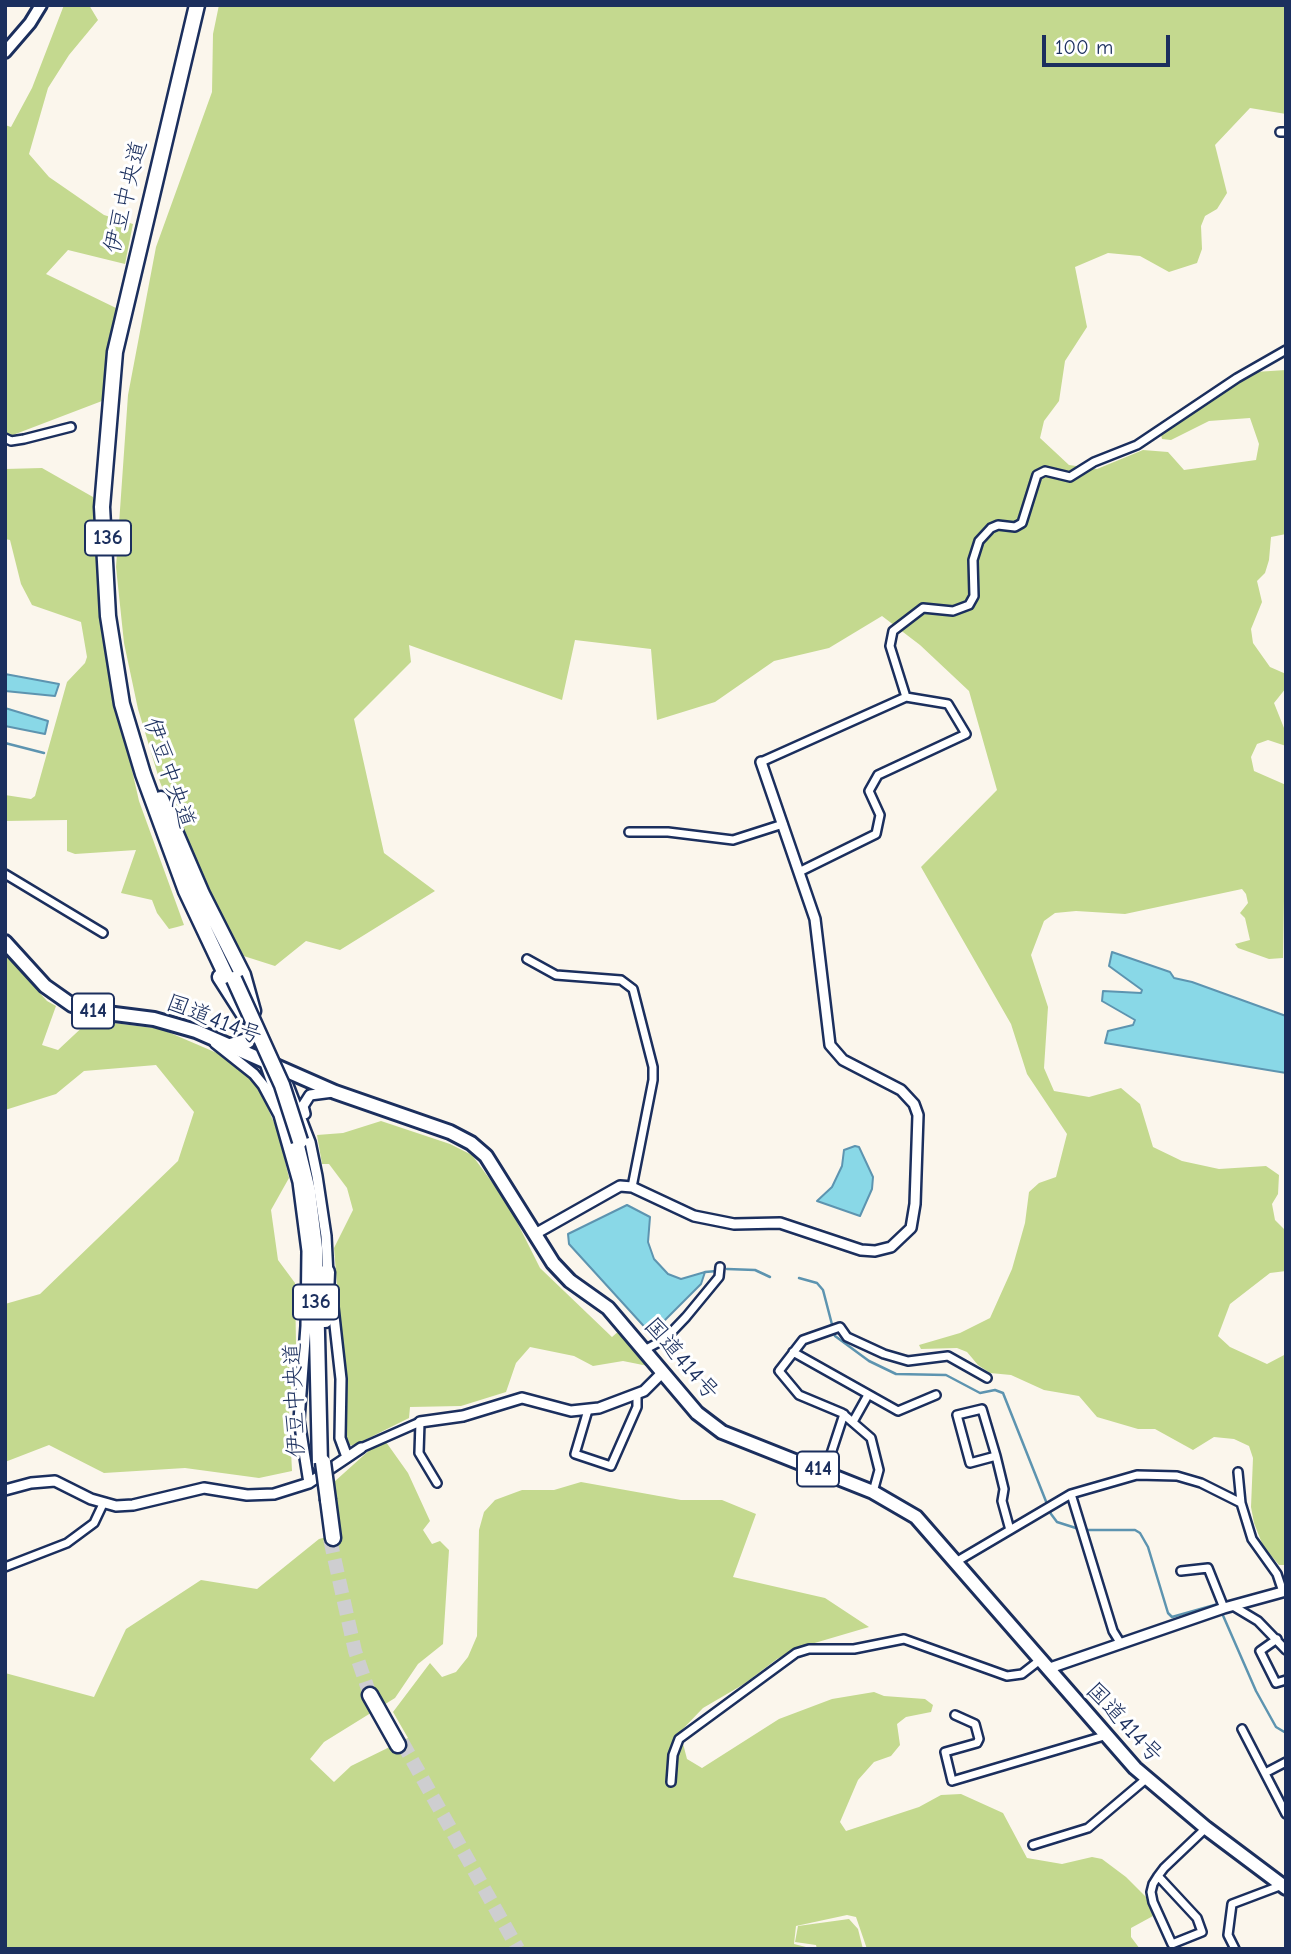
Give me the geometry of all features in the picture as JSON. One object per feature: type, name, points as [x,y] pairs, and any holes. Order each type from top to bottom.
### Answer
[{"type":"highway","name":"伊豆中央道","points":[[199,11],[123,339],[108,455],[106,508],[112,616],[127,703],[147,776],[194,900],[282,1085],[298,1142],[316,1219],[321,1461]]},
{"type":"highway","points":[[147,776],[155,821],[184,909],[214,968],[239,1004],[265,1062]]},
{"type":"highway","points":[[147,776],[243,975],[255,1017],[280,1069]]},
{"type":"highway","name":"国道414号","points":[[5,942],[45,986],[72,1005],[91,1011],[154,1019],[205,1034],[335,1092],[450,1132],[471,1143],[486,1156],[553,1263],[570,1281],[608,1308],[646,1349],[697,1413],[722,1432],[873,1492],[916,1517],[1104,1736],[1146,1779],[1206,1828],[1285,1886]]},
{"type":"highway","points":[[231,1046],[247,1041],[254,1035]]},
{"type":"highway","name":"伊豆中央道","points":[[298,1142],[308,1191],[315,1248],[321,1461],[332,1538]]},
{"type":"highway","points":[[321,1397],[327,1272]]},
{"type":"highway","points":[[306,1325],[312,1416],[321,1461]]},
{"type":"highway","points":[[373,1694],[400,1744]]},
{"type":"main road","points":[[5,52],[39,9]]},
{"type":"street","points":[[39,9],[49,5]]},
{"type":"street","points":[[906,697],[890,646],[893,631],[923,608],[953,611],[969,605],[974,596],[972,561],[979,541],[991,528],[998,525],[1015,527],[1022,523],[1037,474],[1045,471],[1070,477],[1094,462],[1137,445],[1237,377],[1286,350]]},
{"type":"street","points":[[5,438],[11,441],[24,439],[71,427]]},
{"type":"street","points":[[535,1234],[613,1188],[632,1187],[694,1216],[734,1224],[780,1223],[861,1250],[875,1251],[891,1247],[911,1228],[915,1204],[918,1115],[914,1104],[901,1090],[843,1060],[831,1045],[815,919],[761,762],[906,697],[948,704],[966,734],[878,775],[869,791],[880,815],[876,834],[799,872]]},
{"type":"street","points":[[629,832],[668,831],[733,840],[783,824]]},
{"type":"street","points":[[5,874],[103,933]]},
{"type":"street","points":[[527,959],[556,975],[621,980],[633,989],[653,1067],[653,1080],[632,1187]]},
{"type":"street","points":[[205,1034],[263,1085],[298,1142]]},
{"type":"street","points":[[265,1062],[285,1123],[298,1142]]},
{"type":"street","points":[[280,1069],[298,1142],[323,1205],[327,1272],[340,1369],[340,1445],[347,1457]]},
{"type":"street","points":[[309,1483],[299,1420],[306,1325],[304,1216],[298,1142],[304,1102],[315,1093],[335,1092]]},
{"type":"street","points":[[646,1349],[665,1339],[686,1317],[719,1277],[720,1267]]},
{"type":"street","points":[[873,1492],[878,1478],[877,1456],[871,1438],[854,1420],[844,1414],[805,1400],[782,1376],[781,1366],[808,1337],[840,1327],[847,1337],[884,1354],[908,1361],[948,1356],[987,1378]]},
{"type":"street","points":[[793,1352],[898,1411],[936,1395]]},
{"type":"street","points":[[5,1490],[31,1483],[55,1481],[103,1504],[133,1505],[204,1488],[247,1495],[274,1494],[309,1483],[361,1448],[420,1422],[463,1416],[522,1398],[571,1411],[588,1410],[637,1394],[663,1372]]},
{"type":"street","points":[[588,1410],[575,1454],[611,1466],[637,1407],[637,1394]]},
{"type":"street","points":[[854,1420],[868,1395]]},
{"type":"street","points":[[996,1456],[971,1463],[957,1415],[982,1409],[996,1456],[1004,1489],[1002,1501],[1010,1530]]},
{"type":"street","points":[[825,1472],[844,1414]]},
{"type":"street","points":[[420,1422],[419,1453],[437,1483]]},
{"type":"street","points":[[671,1782],[673,1755],[679,1739],[796,1653],[809,1649],[854,1649],[904,1639],[1007,1676],[1022,1674],[1043,1664],[1121,1644],[1228,1607],[1285,1591],[1277,1574],[1252,1539],[1241,1503],[1238,1472]]},
{"type":"street","points":[[954,1563],[1071,1494],[1138,1475],[1177,1476],[1201,1483],[1241,1503]]},
{"type":"street","points":[[1071,1494],[1113,1631],[1121,1644]]},
{"type":"street","points":[[5,1567],[67,1543],[94,1523],[103,1504]]},
{"type":"street","points":[[1181,1571],[1208,1568],[1228,1607],[1258,1621],[1286,1650]]},
{"type":"street","points":[[1277,1639],[1260,1651],[1276,1683],[1286,1680]]},
{"type":"street","points":[[954,1715],[975,1724],[979,1739],[946,1752],[952,1780],[1104,1736]]},
{"type":"street","points":[[1242,1730],[1286,1814]]},
{"type":"street","points":[[1265,1773],[1286,1762]]},
{"type":"street","points":[[1033,1845],[1088,1828],[1146,1779]]},
{"type":"street","points":[[1158,1876],[1197,1918],[1202,1932],[1172,1944],[1151,1892],[1158,1876],[1206,1828]]},
{"type":"street","points":[[1235,1949],[1228,1935],[1232,1904],[1285,1886]]},
{"type":"green space","points":[[64,5],[89,5],[98,20],[69,55],[48,88],[29,154],[49,177],[104,215],[133,224],[125,264],[68,250],[46,274],[116,308],[102,401],[5,438],[5,125],[11,127],[32,88]]},
{"type":"green space","points":[[219,5],[1286,5],[1286,114],[1250,108],[1215,145],[1227,193],[1217,209],[1205,216],[1201,226],[1202,249],[1197,263],[1169,272],[1140,256],[1108,253],[1075,267],[1087,327],[1065,361],[1059,401],[1044,421],[1040,438],[1069,465],[1097,469],[1143,450],[1168,452],[1184,470],[1256,460],[1259,444],[1250,418],[1209,421],[1171,440],[1162,439],[1161,435],[1255,372],[1286,370],[1286,534],[1271,537],[1265,573],[1257,581],[1262,602],[1251,629],[1253,643],[1270,667],[1286,674],[1286,688],[1274,703],[1286,733],[1286,746],[1268,740],[1257,744],[1251,757],[1254,771],[1286,785],[1283,958],[1269,959],[1238,948],[1235,944],[1250,940],[1245,918],[1240,913],[1248,903],[1242,889],[1125,914],[1076,911],[1055,913],[1044,921],[1031,955],[1048,1007],[1044,1068],[1054,1091],[1089,1097],[1121,1088],[1140,1104],[1153,1147],[1182,1161],[1219,1169],[1266,1166],[1279,1175],[1278,1194],[1272,1204],[1275,1220],[1286,1231],[1286,1271],[1270,1273],[1230,1304],[1218,1336],[1230,1347],[1267,1364],[1286,1354],[1286,1565],[1279,1565],[1263,1546],[1254,1523],[1251,1507],[1253,1458],[1249,1446],[1234,1439],[1214,1437],[1193,1450],[1155,1429],[1138,1429],[1097,1417],[1079,1396],[1044,1390],[1011,1375],[990,1373],[978,1365],[967,1352],[957,1348],[921,1349],[919,1345],[960,1333],[990,1318],[1012,1269],[1025,1223],[1029,1192],[1039,1183],[1056,1177],[1067,1134],[1027,1074],[1011,1024],[921,867],[997,790],[969,691],[920,645],[882,616],[829,648],[774,661],[715,702],[657,720],[651,649],[575,640],[562,700],[409,645],[411,662],[354,719],[384,853],[435,891],[340,950],[306,941],[275,966],[228,951],[160,782],[138,709],[124,643],[116,567],[128,395],[156,247],[212,92],[213,34]]},
{"type":"green space","points":[[42,468],[93,497],[102,637],[139,801],[184,925],[169,929],[157,913],[152,900],[121,893],[136,850],[75,854],[67,851],[67,820],[5,821],[5,795],[31,799],[35,796],[67,682],[85,663],[87,657],[81,622],[32,605],[21,584],[10,540],[5,539],[5,469]]},
{"type":"green space","points":[[5,954],[47,1001],[56,1006],[42,1045],[58,1050],[90,1020],[161,1029],[217,1053],[249,1075],[260,1090],[278,1132],[289,1178],[271,1210],[278,1260],[295,1283],[296,1344],[289,1410],[292,1471],[259,1478],[185,1468],[104,1473],[49,1445],[5,1462],[5,1304],[40,1294],[178,1161],[194,1112],[156,1065],[84,1071],[56,1094],[5,1110]]},
{"type":"green space","points":[[381,1121],[450,1144],[472,1155],[508,1204],[540,1268],[612,1337],[620,1330],[646,1358],[648,1366],[623,1361],[593,1366],[574,1356],[530,1347],[516,1363],[506,1392],[461,1406],[410,1407],[409,1418],[353,1446],[347,1444],[346,1395],[334,1248],[353,1210],[347,1188],[329,1164],[322,1164],[317,1135],[343,1133]]},
{"type":"green space","points":[[386,1442],[408,1473],[430,1521],[423,1530],[432,1544],[440,1541],[449,1550],[443,1644],[418,1664],[395,1698],[324,1742],[310,1759],[334,1782],[351,1766],[408,1738],[393,1712],[430,1663],[442,1677],[456,1672],[468,1657],[477,1636],[479,1530],[484,1512],[495,1500],[522,1490],[554,1490],[581,1482],[681,1500],[722,1500],[756,1514],[733,1577],[825,1598],[869,1627],[801,1647],[777,1659],[744,1684],[703,1708],[680,1732],[687,1759],[702,1768],[779,1719],[832,1699],[874,1692],[884,1696],[925,1699],[933,1705],[931,1712],[906,1717],[897,1724],[900,1745],[891,1756],[874,1762],[858,1780],[840,1822],[846,1831],[919,1807],[941,1795],[961,1794],[1003,1813],[1027,1858],[1062,1864],[1092,1857],[1102,1859],[1126,1877],[1146,1897],[1153,1916],[1131,1928],[1131,1937],[1140,1949],[867,1949],[856,1917],[847,1915],[796,1926],[794,1944],[814,1949],[5,1949],[5,1673],[94,1697],[126,1629],[201,1580],[257,1589],[319,1539],[338,1534],[334,1482],[373,1447]]},
{"type":"green space","points":[[849,1919],[858,1929],[863,1949],[817,1949],[816,1945],[795,1942],[798,1926]]},
{"type":"water","points":[[5,674],[59,684],[55,696],[5,691]]},
{"type":"water","points":[[5,708],[48,721],[45,734],[5,726]]},
{"type":"water","points":[[1112,952],[1170,972],[1174,978],[1286,1016],[1286,1073],[1105,1043],[1108,1031],[1133,1025],[1135,1020],[1102,1001],[1103,991],[1141,993],[1142,990],[1109,966]]},
{"type":"water","points":[[859,1147],[873,1177],[872,1189],[860,1216],[817,1201],[832,1187],[842,1166],[844,1150]]},
{"type":"water","points":[[627,1205],[650,1217],[648,1242],[654,1259],[668,1274],[681,1279],[705,1272],[701,1284],[651,1334],[569,1244],[568,1234]]},
{"type":"waterway","points":[[5,743],[44,753]]},
{"type":"waterway","points":[[727,1269],[755,1270],[770,1277]]},
{"type":"waterway","points":[[705,1272],[717,1271]]},
{"type":"waterway","points":[[799,1278],[817,1283],[823,1290],[835,1336],[869,1361],[896,1374],[946,1375],[980,1393],[995,1390],[1003,1393],[1051,1514],[1057,1522],[1079,1529]]},
{"type":"waterway","points":[[1085,1530],[1135,1530],[1140,1533],[1148,1547],[1168,1613],[1172,1617],[1218,1604],[1256,1691],[1276,1727],[1286,1733]]},
{"type":"tunnel","points":[[330,1539],[355,1651],[370,1695]]},
{"type":"tunnel","points":[[402,1742],[518,1949]]}]
